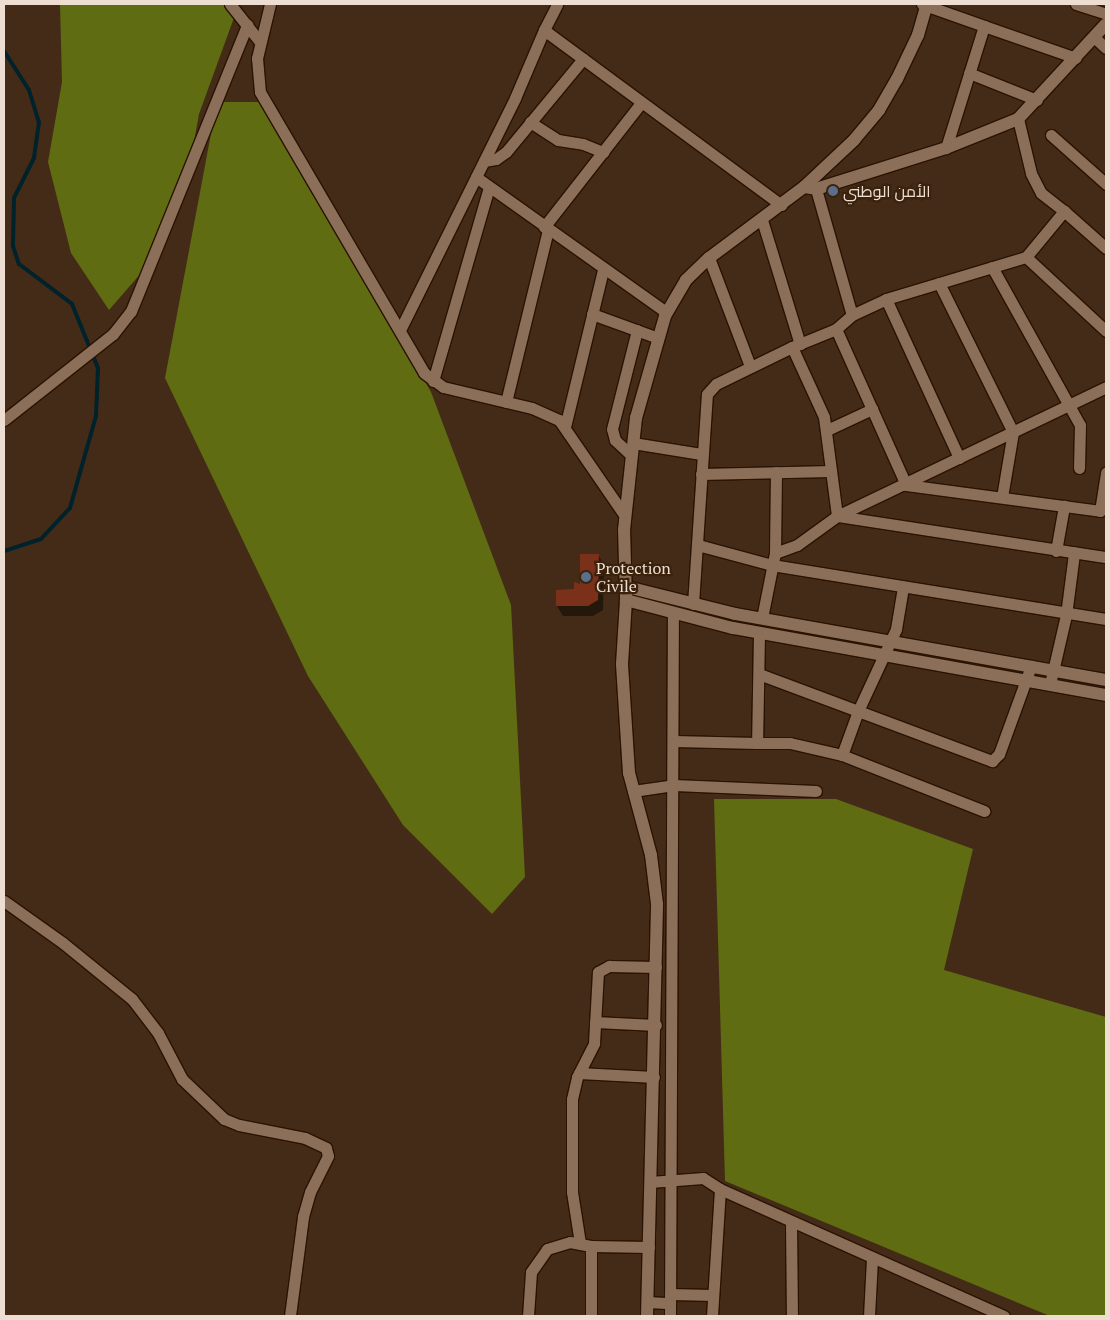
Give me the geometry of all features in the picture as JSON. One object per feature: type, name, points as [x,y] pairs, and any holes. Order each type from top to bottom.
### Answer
[{"type":"main road","points":[[810,188],[879,110],[918,35],[925,5]]},
{"type":"main road","points":[[647,1316],[657,928],[652,855],[632,791],[623,709],[626,600],[623,586],[625,516],[632,449],[658,338],[666,312],[686,280],[709,258],[781,205],[810,188],[946,148],[1018,120],[1106,24]]},
{"type":"main road","points":[[623,586],[735,614],[1106,680]]},
{"type":"main road","points":[[626,600],[673,614],[733,628],[883,653],[1106,695]]},
{"type":"main road","points":[[733,628],[735,614]]},
{"type":"street","points":[[230,4],[260,42]]},
{"type":"street","points":[[270,4],[260,42],[256,74],[260,92],[401,328],[424,373],[433,381],[453,391],[506,402],[552,416],[565,427],[625,516]]},
{"type":"street","points":[[401,328],[484,161],[557,4]]},
{"type":"street","points":[[1076,4],[1106,14]]},
{"type":"street","points":[[925,5],[1076,58]]},
{"type":"street","points":[[4,420],[113,334],[137,299],[247,25]]},
{"type":"street","points":[[946,148],[984,26]]},
{"type":"street","points":[[544,30],[781,205]]},
{"type":"street","points":[[1094,37],[1106,48]]},
{"type":"street","points":[[484,161],[503,155],[583,59]]},
{"type":"street","points":[[969,73],[1037,100]]},
{"type":"street","points":[[506,402],[546,228],[641,103]]},
{"type":"street","points":[[1018,120],[1031,173],[1041,193],[1106,248]]},
{"type":"street","points":[[530,122],[558,140],[583,144],[603,152]]},
{"type":"street","points":[[1051,135],[1104,177]]},
{"type":"street","points":[[476,177],[603,270],[666,312]]},
{"type":"street","points":[[433,381],[489,186]]},
{"type":"street","points":[[810,188],[852,315]]},
{"type":"street","points":[[693,604],[698,545],[701,454],[708,391],[750,366],[836,329],[852,315],[886,299],[1026,257],[1064,211]]},
{"type":"street","points":[[762,220],[796,345],[827,430],[837,516]]},
{"type":"street","points":[[1026,257],[1104,325]]},
{"type":"street","points":[[709,258],[750,366]]},
{"type":"street","points":[[992,267],[1081,431],[1079,468]]},
{"type":"street","points":[[565,427],[603,270]]},
{"type":"street","points":[[939,283],[1013,432],[1002,497]]},
{"type":"street","points":[[886,299],[959,458]]},
{"type":"street","points":[[592,314],[658,338]]},
{"type":"street","points":[[836,329],[906,485]]},
{"type":"street","points":[[637,330],[612,429],[615,440],[632,449],[701,454]]},
{"type":"street","points":[[775,552],[797,545],[837,516],[906,485],[1106,387]]},
{"type":"street","points":[[827,430],[872,409]]},
{"type":"street","points":[[701,474],[832,471]]},
{"type":"street","points":[[762,618],[775,552],[776,472]]},
{"type":"street","points":[[906,485],[1103,511],[1106,472]]},
{"type":"street","points":[[1056,551],[1064,506]]},
{"type":"street","points":[[837,516],[1106,558]]},
{"type":"street","points":[[698,545],[772,565],[1066,615],[1106,619]]},
{"type":"street","points":[[1050,684],[1066,615],[1074,553]]},
{"type":"street","points":[[842,755],[858,710],[883,653],[892,641],[903,587]]},
{"type":"street","points":[[670,1316],[673,1180],[673,614]]},
{"type":"street","points":[[757,743],[759,633]]},
{"type":"street","points":[[759,674],[992,762],[999,754],[1031,666]]},
{"type":"street","points":[[674,741],[790,743],[842,755],[984,811]]},
{"type":"street","points":[[632,791],[674,786],[816,791]]},
{"type":"street","points":[[4,902],[63,943],[136,1002],[158,1033],[182,1079],[224,1119],[239,1125],[305,1138],[326,1148],[328,1156],[310,1192],[303,1217],[290,1316]]},
{"type":"street","points":[[657,928],[672,928]]},
{"type":"street","points":[[591,1316],[585,1245],[572,1192],[572,1098],[579,1073],[593,1048],[600,970],[608,966],[656,967]]},
{"type":"street","points":[[595,1022],[656,1025]]},
{"type":"street","points":[[579,1073],[654,1078]]},
{"type":"street","points":[[650,1182],[704,1178],[720,1190],[1004,1316]]},
{"type":"street","points":[[712,1316],[720,1190]]},
{"type":"street","points":[[792,1222],[792,1316]]},
{"type":"street","points":[[528,1316],[531,1272],[539,1257],[556,1246],[649,1247]]},
{"type":"street","points":[[869,1316],[872,1258]]},
{"type":"street","points":[[648,1302],[713,1294]]},
{"type":"green space","points":[[60,4],[231,4],[235,15],[199,114],[188,175],[162,249],[109,310],[71,253],[48,162],[62,82]]},
{"type":"green space","points":[[217,102],[267,102],[431,392],[511,605],[525,877],[492,914],[403,825],[308,676],[165,378]]},
{"type":"green space","points":[[714,799],[836,799],[973,849],[944,970],[1106,1017],[1106,1316],[1050,1316],[725,1181]]},
{"type":"building","points":[[580,554],[599,554],[598,600],[588,606],[556,606],[556,590],[574,589],[574,582],[580,584]]},
{"type":"waterway","points":[[4,51],[29,90],[39,122],[34,158],[14,198],[13,246],[19,264],[72,304],[98,368],[96,416],[70,508],[41,539],[4,551]]},
{"type":"place","name":"الأمن الوطني","points":[[833,191]]},
{"type":"place","name":"Protection Civile","points":[[586,577]]}]
